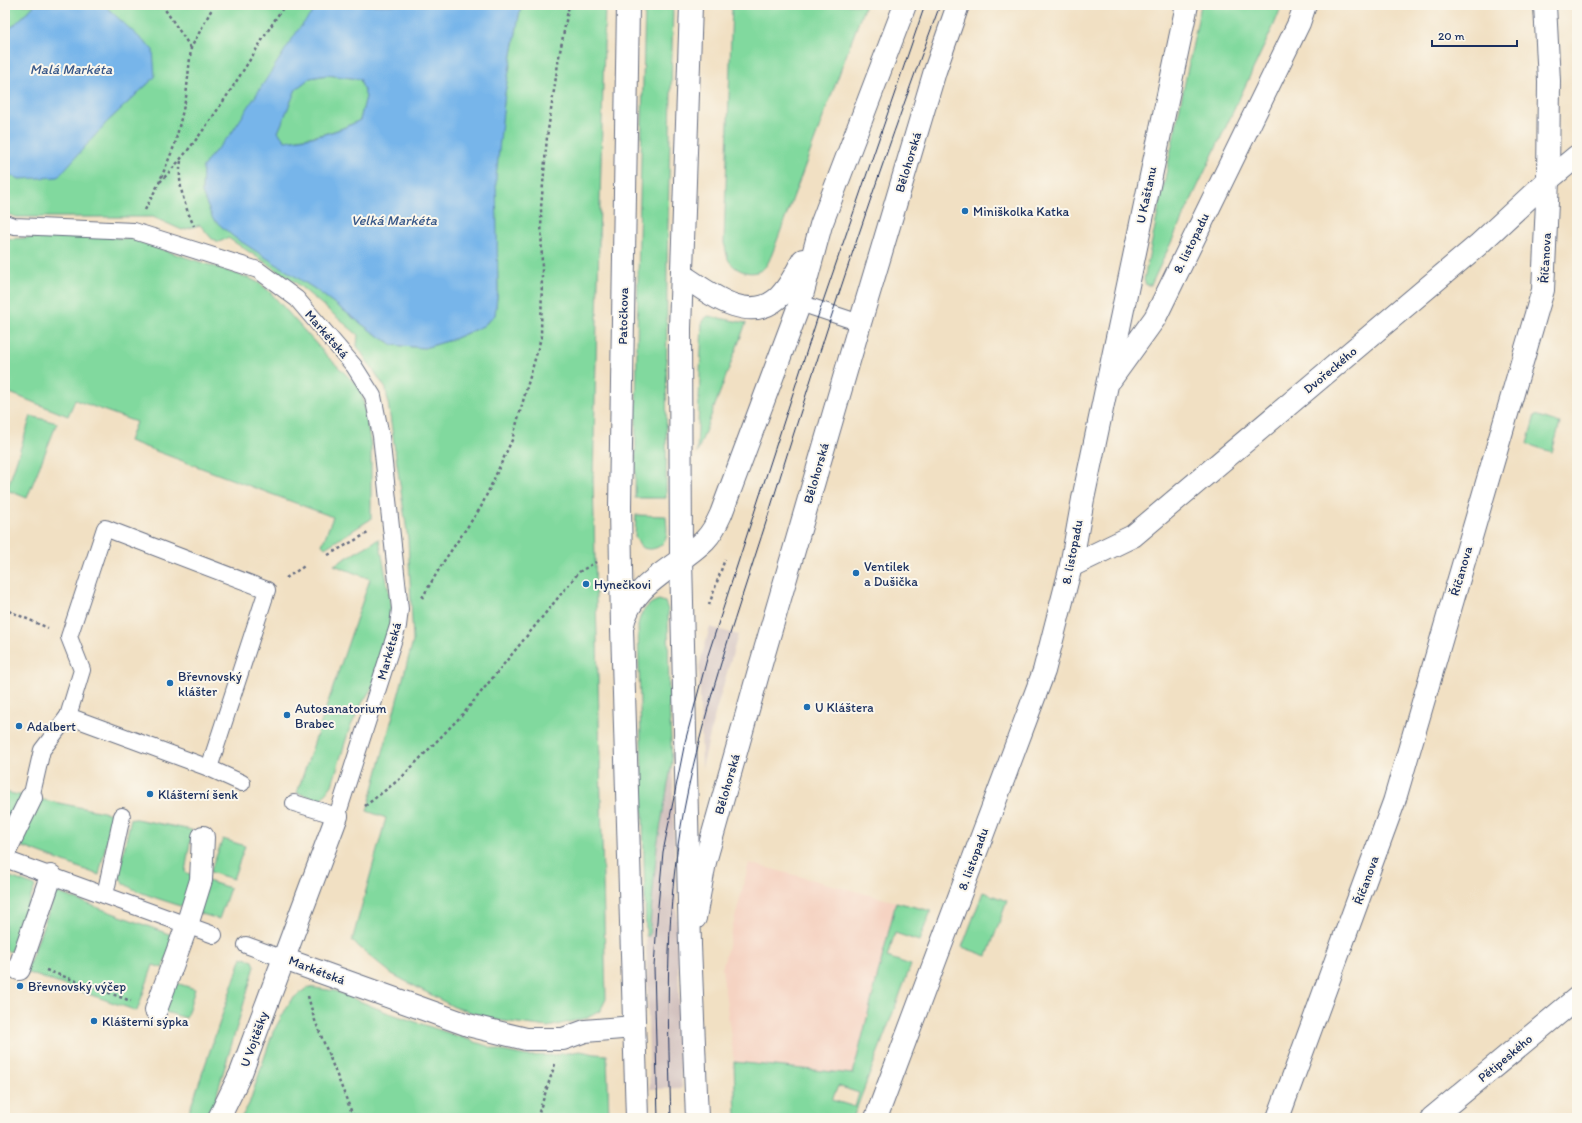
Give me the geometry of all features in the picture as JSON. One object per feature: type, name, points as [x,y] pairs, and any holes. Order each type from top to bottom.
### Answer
[{"type":"street","name":"Patočkova","points":[[622,628],[620,489],[628,5]]},
{"type":"street","points":[[681,559],[680,353],[691,5]]},
{"type":"street","points":[[637,1118],[622,628],[631,602],[662,573],[705,540],[721,514],[800,303],[821,225],[905,5]]},
{"type":"street","name":"Bělohorská","points":[[690,945],[705,862],[756,681],[860,322],[935,71],[958,5]]},
{"type":"street","name":"U Kaštanu","points":[[1106,385],[1186,5]]},
{"type":"street","name":"8. listopadu","points":[[881,1117],[1044,671],[1071,566],[1106,385],[1155,318],[1295,30],[1305,5]]},
{"type":"street","name":"Říčanova","points":[[1278,1118],[1394,802],[1543,290],[1548,180],[1549,81],[1545,5]]},
{"type":"street","name":"Dvořeckého","points":[[1071,566],[1133,536],[1478,245],[1548,180],[1577,156]]},
{"type":"street","points":[[682,275],[724,301],[737,306],[761,308],[778,298],[789,286],[821,225]]},
{"type":"street","name":"Bělohorská","points":[[681,559],[690,945],[697,1118]]},
{"type":"street","points":[[5,851],[31,798]]},
{"type":"street","name":"Markétská","points":[[337,816],[292,961],[468,1024],[526,1039],[563,1039],[586,1031],[634,1027]]},
{"type":"street","points":[[156,1010],[187,925],[201,880],[203,837]]},
{"type":"street","points":[[21,966],[51,876]]},
{"type":"street","name":"U Vojtěšky","points":[[219,1118],[292,961]]},
{"type":"street","name":"Pětipeského","points":[[1432,1118],[1577,998]]},
{"type":"lane","name":"Markétská","points":[[5,223],[14,226],[134,231],[258,270],[297,299],[354,366],[373,396],[381,436],[400,609],[398,626],[337,816]]},
{"type":"lane","points":[[800,303],[860,322]]},
{"type":"lane","points":[[31,798],[42,750],[68,716],[82,670],[69,637],[105,528],[267,590],[209,768]]},
{"type":"lane","points":[[68,716],[209,768],[242,783]]},
{"type":"lane","points":[[294,803],[337,816]]},
{"type":"lane","points":[[105,895],[122,816]]},
{"type":"lane","points":[[5,859],[214,935]]},
{"type":"lane","points":[[246,945],[292,961]]},
{"type":"path","points":[[162,5],[191,48]]},
{"type":"path","points":[[134,231],[159,183],[174,144],[186,97],[191,48],[214,5]]},
{"type":"path","points":[[159,183],[181,160],[210,122],[276,18],[286,5]]},
{"type":"path","points":[[398,626],[426,593],[444,561],[481,507],[512,440],[541,338],[541,208],[547,137],[559,57],[569,5]]},
{"type":"path","points":[[181,160],[179,171],[188,214],[198,235],[215,257]]},
{"type":"path","points":[[328,555],[390,521]]},
{"type":"path","points":[[708,608],[726,556]]},
{"type":"path","points":[[337,816],[365,806],[401,778],[464,713],[579,572],[599,560]]},
{"type":"path","points":[[5,606],[9,611],[69,637]]},
{"type":"path","points":[[292,961],[354,1118]]},
{"type":"path","points":[[21,966],[156,1010]]},
{"type":"path","points":[[537,1118],[563,1039]]},
{"type":"shaded area","points":[[710,627],[738,635],[715,714],[702,768],[699,666]]},
{"type":"shaded area","points":[[672,762],[682,1088],[650,1089],[646,936],[648,936],[657,846]]},
{"type":"shaded area","points":[[749,863],[896,902],[853,1074],[734,1062],[722,969]]},
{"type":"green space","points":[[5,5],[35,5],[13,26],[5,31]]},
{"type":"green space","points":[[104,5],[324,5],[312,13],[231,134],[209,158],[203,167],[202,193],[213,219],[234,237],[315,289],[392,345],[424,348],[451,340],[483,326],[495,315],[498,289],[495,178],[505,93],[521,5],[605,5],[593,479],[606,999],[600,1011],[587,1018],[548,1027],[496,1020],[454,1007],[392,974],[352,941],[386,818],[367,811],[413,641],[408,539],[386,389],[357,346],[358,335],[295,282],[228,238],[219,242],[212,239],[200,225],[182,230],[153,217],[16,217],[5,213],[5,174],[20,179],[107,122],[155,77],[121,22]]},
{"type":"green space","points":[[645,5],[673,5],[667,266],[666,498],[635,498],[638,276]]},
{"type":"green space","points":[[732,5],[865,5],[772,254],[765,267],[760,271],[749,273],[739,270],[731,263],[727,257],[724,243]]},
{"type":"green space","points":[[1201,5],[1282,5],[1274,25],[1151,285],[1146,285],[1144,280]]},
{"type":"green space","points":[[327,75],[360,79],[366,97],[360,120],[333,131],[285,141],[278,132],[296,89],[310,78]]},
{"type":"green space","points":[[84,235],[130,239],[249,278],[259,283],[269,291],[327,356],[361,389],[371,446],[371,519],[325,548],[322,545],[333,517],[129,441],[136,422],[75,400],[68,416],[5,391],[5,239]]},
{"type":"green space","points":[[708,316],[746,323],[697,453],[702,321]]},
{"type":"green space","points":[[1535,415],[1560,423],[1552,452],[1527,444]]},
{"type":"green space","points":[[31,416],[57,423],[27,498],[7,490]]},
{"type":"green space","points":[[636,515],[666,516],[667,535],[661,545],[651,549],[640,546],[635,536]]},
{"type":"green space","points":[[379,539],[391,604],[389,634],[373,686],[361,705],[349,730],[332,785],[321,800],[297,793],[370,579],[334,565]]},
{"type":"green space","points":[[659,600],[665,602],[668,610],[669,699],[672,762],[657,846],[649,936],[646,936],[638,626],[640,617],[647,606]]},
{"type":"green space","points":[[5,792],[23,796],[5,831]]},
{"type":"green space","points":[[39,799],[113,814],[99,875],[21,846],[20,839]]},
{"type":"green space","points":[[131,818],[192,830],[185,872],[192,875],[184,905],[180,906],[142,893],[128,886],[120,878],[119,872]]},
{"type":"green space","points":[[223,839],[245,846],[233,879],[210,872]]},
{"type":"green space","points":[[5,875],[35,886],[11,952],[5,950]]},
{"type":"green space","points":[[208,881],[230,888],[219,919],[195,912]]},
{"type":"green space","points":[[56,892],[174,936],[163,968],[153,965],[137,1011],[26,972]]},
{"type":"green space","points":[[983,892],[1007,901],[987,956],[962,947]]},
{"type":"green space","points":[[896,902],[931,911],[919,941],[895,933],[887,957],[911,965],[853,1118],[736,1118],[734,1062],[853,1074]],"holes":[[[838,1086],[859,1093],[855,1107],[832,1100]]]},
{"type":"green space","points":[[242,957],[253,961],[255,966],[211,1118],[187,1118]]},
{"type":"green space","points":[[173,982],[195,989],[186,1018],[162,1011]]},
{"type":"green space","points":[[308,987],[335,991],[386,1012],[502,1051],[527,1056],[554,1055],[580,1051],[607,1055],[609,1118],[241,1118],[249,1104],[273,1032],[291,1000]]},
{"type":"water","name":"Malá Markéta","points":[[35,5],[104,5],[153,50],[155,77],[107,122],[58,177],[20,179],[5,174],[5,31],[13,26]]},
{"type":"water","name":"Velká Markéta","points":[[324,5],[521,5],[505,93],[496,178],[498,289],[495,315],[483,326],[451,340],[424,348],[393,345],[371,331],[315,289],[234,237],[213,219],[202,193],[203,167],[209,158],[231,134],[298,30],[312,13]],"holes":[[[327,75],[360,79],[366,97],[360,120],[333,132],[295,140],[285,141],[278,132],[296,89],[310,78]]]},
{"type":"tram line","points":[[658,1118],[654,967],[658,907],[663,852],[685,742],[708,655],[820,310],[925,5]]},
{"type":"tram line","points":[[671,1118],[668,985],[673,886],[684,809],[693,766],[715,682],[808,387],[894,132],[940,5]]},
{"type":"place","name":"Miniškolka Katka","points":[[965,211]]},
{"type":"place","name":"Ventilek a Dušička","points":[[856,573]]},
{"type":"place","name":"Hynečkovi","points":[[586,584]]},
{"type":"place","name":"Břevnovský klášter","points":[[170,683]]},
{"type":"place","name":"U Kláštera","points":[[807,707]]},
{"type":"place","name":"Autosanatorium Brabec","points":[[287,715]]},
{"type":"place","name":"Adalbert","points":[[19,726]]},
{"type":"place","name":"Klášterní šenk","points":[[150,794]]},
{"type":"place","name":"Břevnovský výčep","points":[[20,986]]},
{"type":"place","name":"Klášterní sýpka","points":[[94,1021]]}]
